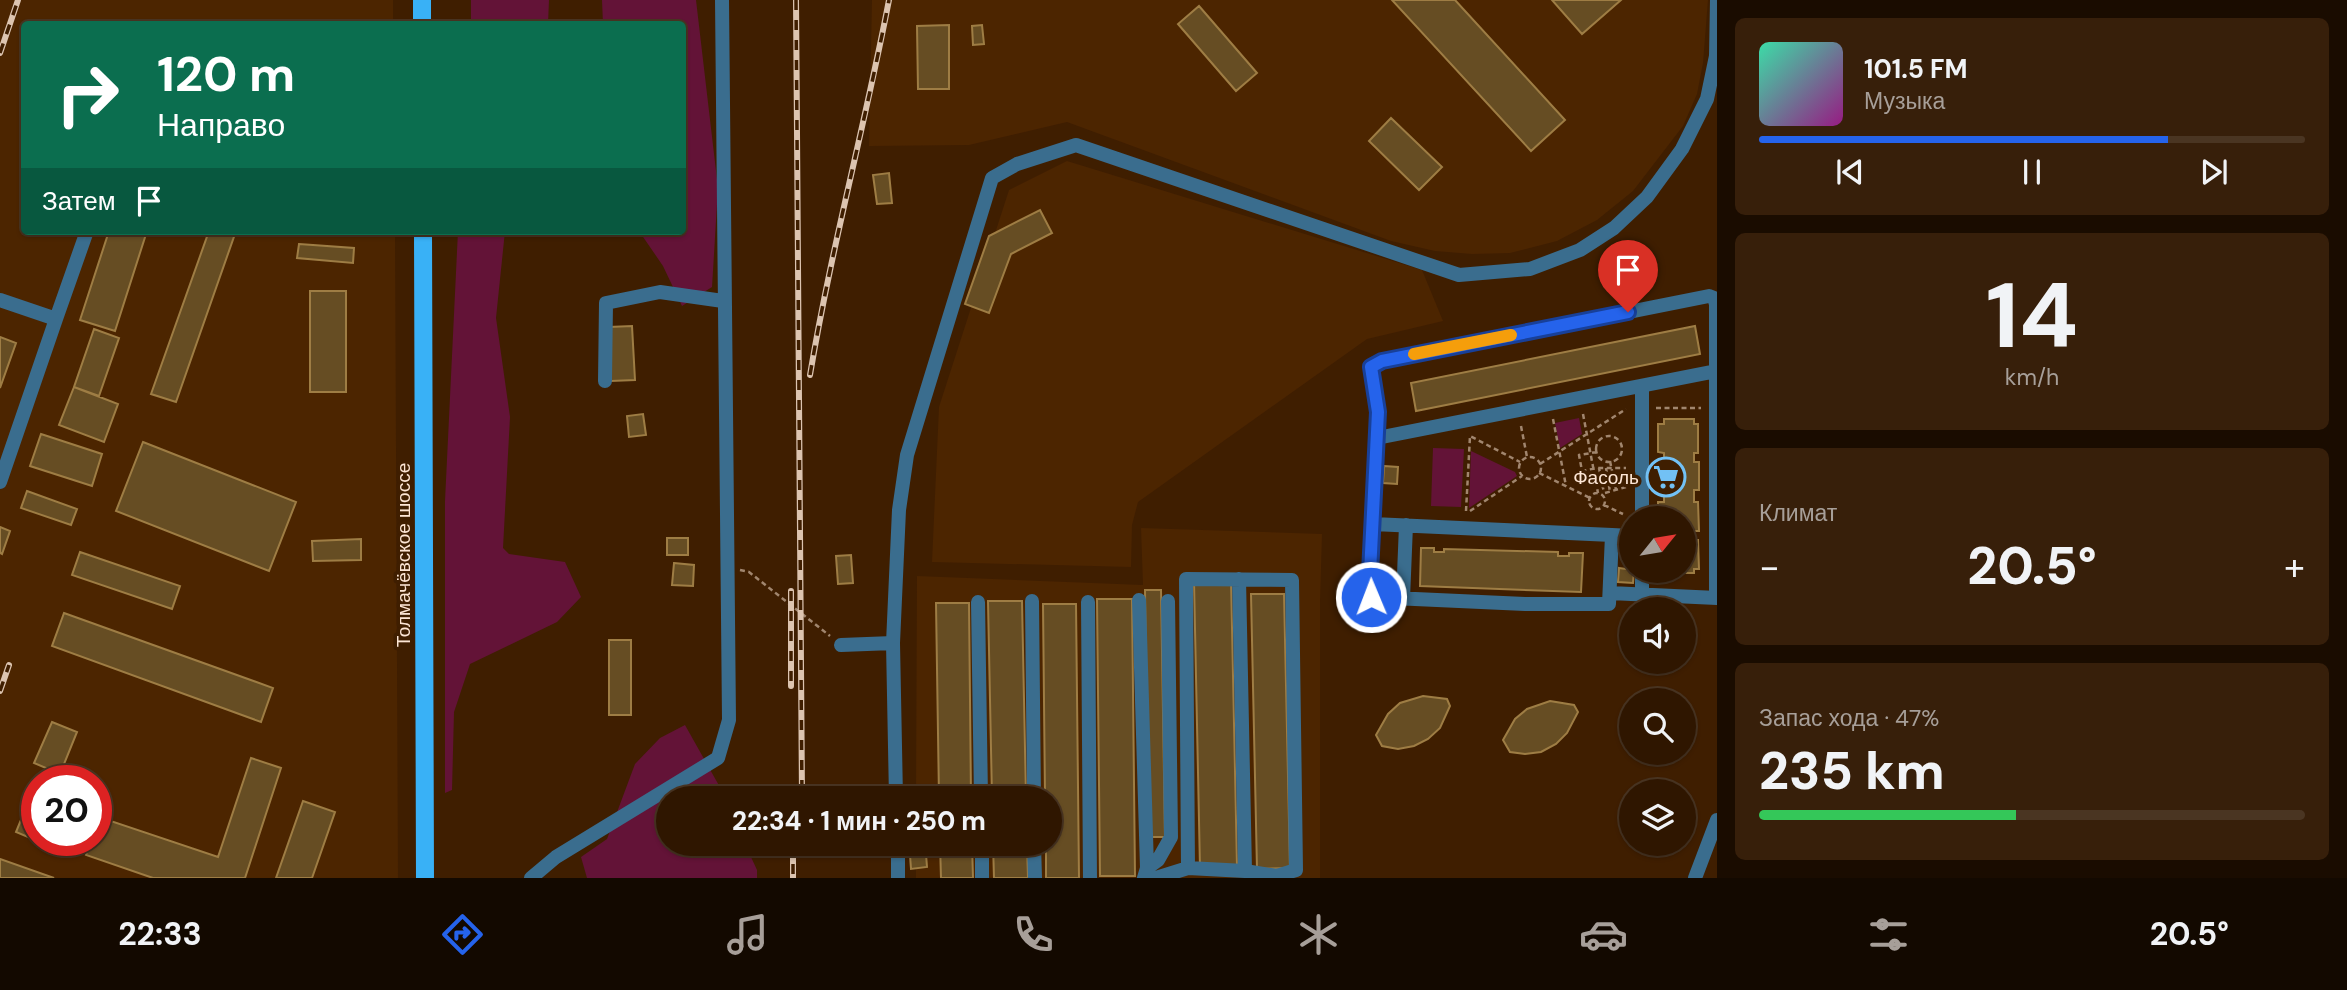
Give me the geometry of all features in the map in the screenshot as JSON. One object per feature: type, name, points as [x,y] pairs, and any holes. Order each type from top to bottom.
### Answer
[{"type":"main road","points":[[422,0],[422,21]]},
{"type":"main road","name":"Толмачёвское шоссе","points":[[423,235],[425,878]]},
{"type":"street","points":[[531,878],[566,850],[718,758],[729,720],[722,0]]},
{"type":"street","points":[[897,786],[893,643],[899,510],[907,455],[992,178],[1017,164],[1076,145],[1459,275],[1530,268],[1580,250],[1614,228],[1647,197],[1682,149],[1707,99],[1716,56],[1717,0]]},
{"type":"street","points":[[0,482],[86,235]]},
{"type":"street","points":[[606,381],[606,303],[660,292],[723,301]]},
{"type":"street","points":[[1610,593],[1717,598],[1714,298],[1709,296],[1395,358],[1371,367],[1378,412],[1369,593],[1374,598],[1606,605],[1610,601],[1610,593],[1612,535]]},
{"type":"street","points":[[0,300],[57,319]]},
{"type":"street","points":[[1377,438],[1716,370]]},
{"type":"street","points":[[1642,386],[1642,506]]},
{"type":"street","points":[[1373,524],[1619,535]]},
{"type":"street","points":[[1403,599],[1406,525]]},
{"type":"street","points":[[1149,875],[1188,868],[1245,871],[1277,876],[1296,870],[1292,580],[1186,579],[1188,868]]},
{"type":"street","points":[[1240,579],[1245,871]]},
{"type":"street","points":[[1642,583],[1642,594]]},
{"type":"street","points":[[1139,600],[1149,875]]},
{"type":"street","points":[[1032,601],[1034,786]]},
{"type":"street","points":[[1149,875],[1171,838],[1168,601]]},
{"type":"street","points":[[978,602],[981,786]]},
{"type":"street","points":[[1088,602],[1090,878]]},
{"type":"street","points":[[841,645],[893,643]]},
{"type":"street","points":[[1695,878],[1717,820]]},
{"type":"street","points":[[898,856],[898,878]]},
{"type":"street","points":[[982,856],[982,878]]},
{"type":"street","points":[[1034,856],[1035,878]]},
{"type":"path","points":[[1642,408],[1716,408]]},
{"type":"path","points":[[1540,464],[1626,409]]},
{"type":"path","points":[[1583,414],[1593,469],[1605,499],[1604,505]]},
{"type":"path","points":[[1553,419],[1566,486]]},
{"type":"path","points":[[1521,426],[1527,457]]},
{"type":"path","points":[[1520,462],[1470,436],[1468,511],[1522,476]]},
{"type":"path","points":[[1606,436],[1616,438],[1624,450],[1616,460],[1611,461],[1602,460],[1597,452],[1598,442],[1606,436]]},
{"type":"path","points":[[1597,452],[1579,455],[1582,471],[1626,468]]},
{"type":"path","points":[[1527,457],[1535,458],[1540,464],[1539,473],[1533,479],[1522,476],[1519,471],[1520,462],[1527,457]]},
{"type":"path","points":[[1611,461],[1616,490]]},
{"type":"path","points":[[1599,468],[1601,494]]},
{"type":"path","points":[[1606,468],[1610,492]]},
{"type":"path","points":[[1539,473],[1590,498],[1626,487]]},
{"type":"path","points":[[1590,498],[1591,506],[1599,508],[1604,505]]},
{"type":"path","points":[[1604,505],[1619,512]]},
{"type":"path","points":[[727,565],[749,572],[841,645]]},
{"type":"shaded area","points":[[0,0],[393,0],[393,21],[21,21],[21,235],[395,235],[398,878],[0,878]]},
{"type":"shaded area","points":[[471,0],[549,0],[548,21],[471,21]]},
{"type":"shaded area","points":[[602,0],[696,0],[718,188],[712,287],[682,306],[663,266],[642,235],[686,235],[686,21],[603,21]]},
{"type":"shaded area","points":[[872,0],[1708,0],[1703,63],[1697,94],[1683,126],[1633,191],[1597,220],[1557,241],[1510,253],[1472,254],[1435,251],[1391,241],[1067,122],[969,145],[869,146]]},
{"type":"shaded area","points":[[1067,161],[1422,270],[1443,321],[1367,339],[1138,502],[1132,525],[1131,567],[932,562],[939,407],[1009,190]]},
{"type":"shaded area","points":[[458,235],[505,235],[496,318],[510,417],[503,548],[509,554],[565,562],[581,597],[557,622],[470,664],[454,712],[452,790],[445,793],[445,501]]},
{"type":"shaded area","points":[[1579,418],[1582,434],[1560,448],[1555,423]]},
{"type":"shaded area","points":[[1433,448],[1464,449],[1461,507],[1431,506]]},
{"type":"shaded area","points":[[1471,451],[1515,472],[1517,476],[1469,508]]},
{"type":"shaded area","points":[[1141,528],[1322,534],[1320,878],[916,878],[916,856],[1062,856],[1062,786],[916,786],[917,576],[1143,585]]},
{"type":"shaded area","points":[[685,725],[719,786],[656,786],[656,856],[751,856],[757,870],[757,878],[587,878],[581,857],[607,839],[635,764],[660,738]]},
{"type":"building","points":[[1392,0],[1455,0],[1565,120],[1531,151]]},
{"type":"building","points":[[1552,0],[1621,0],[1582,34]]},
{"type":"building","points":[[1199,6],[1257,73],[1236,91],[1178,24]]},
{"type":"building","points":[[949,25],[949,89],[918,89],[917,26]]},
{"type":"building","points":[[982,25],[984,44],[973,45],[972,26]]},
{"type":"building","points":[[1391,118],[1442,167],[1419,190],[1369,141]]},
{"type":"building","points":[[889,173],[892,203],[877,204],[873,175]]},
{"type":"building","points":[[1040,210],[1052,233],[1011,254],[989,313],[965,304],[989,236]]},
{"type":"building","points":[[108,235],[146,235],[115,331],[80,320]]},
{"type":"building","points":[[208,235],[235,235],[176,402],[151,394]]},
{"type":"building","points":[[299,244],[354,248],[353,263],[297,258]]},
{"type":"building","points":[[310,291],[346,291],[346,392],[310,392]]},
{"type":"building","points":[[632,326],[635,380],[611,381],[609,327]]},
{"type":"building","points":[[1695,326],[1700,354],[1416,411],[1411,383]]},
{"type":"building","points":[[94,329],[119,338],[99,396],[74,387]]},
{"type":"building","points":[[0,337],[16,343],[0,388]]},
{"type":"building","points":[[74,387],[118,404],[104,442],[59,425]]},
{"type":"building","points":[[643,414],[646,435],[629,437],[627,416]]},
{"type":"building","points":[[1664,419],[1694,419],[1694,424],[1698,424],[1698,453],[1694,453],[1694,462],[1699,462],[1699,490],[1694,490],[1694,502],[1698,502],[1699,531],[1696,531],[1696,506],[1658,506],[1658,502],[1664,502],[1664,490],[1658,490],[1658,462],[1664,462],[1664,453],[1658,452],[1658,424],[1664,424]]},
{"type":"building","points":[[41,434],[102,454],[92,486],[30,466]]},
{"type":"building","points":[[143,442],[296,502],[269,571],[116,511]]},
{"type":"building","points":[[1384,466],[1398,467],[1397,484],[1383,483]]},
{"type":"building","points":[[27,491],[77,509],[71,525],[21,508]]},
{"type":"building","points":[[0,527],[10,531],[2,554],[0,553]]},
{"type":"building","points":[[667,538],[688,538],[688,555],[667,555]]},
{"type":"building","points":[[361,539],[361,560],[313,561],[312,541]]},
{"type":"building","points":[[1696,540],[1698,540],[1699,569],[1696,569]]},
{"type":"building","points":[[1421,548],[1434,548],[1434,552],[1444,552],[1444,549],[1558,552],[1558,556],[1583,553],[1581,592],[1420,586]]},
{"type":"building","points":[[80,552],[180,586],[172,609],[72,575]]},
{"type":"building","points":[[851,555],[853,583],[838,584],[836,556]]},
{"type":"building","points":[[674,563],[694,565],[693,586],[672,585]]},
{"type":"building","points":[[1231,580],[1237,867],[1200,868],[1194,581]]},
{"type":"building","points":[[1145,590],[1161,590],[1165,837],[1148,837]]},
{"type":"building","points":[[1251,594],[1284,594],[1290,868],[1257,869]]},
{"type":"building","points":[[1097,599],[1132,599],[1135,876],[1100,876]]},
{"type":"building","points":[[988,601],[1022,601],[1026,786],[992,786]]},
{"type":"building","points":[[936,603],[969,603],[971,786],[939,786]]},
{"type":"building","points":[[1043,604],[1076,604],[1079,878],[1046,878],[1046,856],[1062,856],[1062,786],[1045,786]]},
{"type":"building","points":[[64,613],[273,688],[261,722],[52,646]]},
{"type":"building","points":[[609,640],[631,640],[631,715],[609,715]]},
{"type":"building","points":[[1423,696],[1447,699],[1450,706],[1440,728],[1428,739],[1414,746],[1398,749],[1382,746],[1376,735],[1388,714],[1400,703]]},
{"type":"building","points":[[1550,701],[1574,705],[1578,712],[1567,733],[1556,744],[1541,752],[1510,752],[1503,740],[1515,719],[1527,709]]},
{"type":"building","points":[[52,722],[77,732],[64,765],[34,763]]},
{"type":"building","points":[[251,758],[281,768],[245,878],[153,878],[89,856],[112,856],[112,821],[218,857]]},
{"type":"building","points":[[303,801],[335,812],[312,878],[276,878]]},
{"type":"building","points":[[21,820],[21,834],[16,832]]},
{"type":"building","points":[[910,856],[926,856],[927,867],[911,869]]},
{"type":"building","points":[[940,856],[972,856],[973,878],[941,878]]},
{"type":"building","points":[[993,856],[1027,856],[1028,878],[994,878]]},
{"type":"building","points":[[0,859],[54,878],[0,878]]},
{"type":"railway","points":[[0,53],[18,0]]},
{"type":"railway","points":[[796,0],[802,786]]},
{"type":"railway","points":[[810,375],[889,0]]},
{"type":"railway","points":[[791,591],[791,686]]},
{"type":"railway","points":[[0,691],[9,665]]},
{"type":"railway","points":[[793,856],[793,878]]},
{"type":"slow traffic","points":[[1414,354],[1511,335]]},
{"type":"place","name":"Фасоль","points":[[1666,477]]},
{"type":"route","points":[[1371,597],[1369,593],[1378,412],[1371,367],[1382,361],[1628,312]]}]
